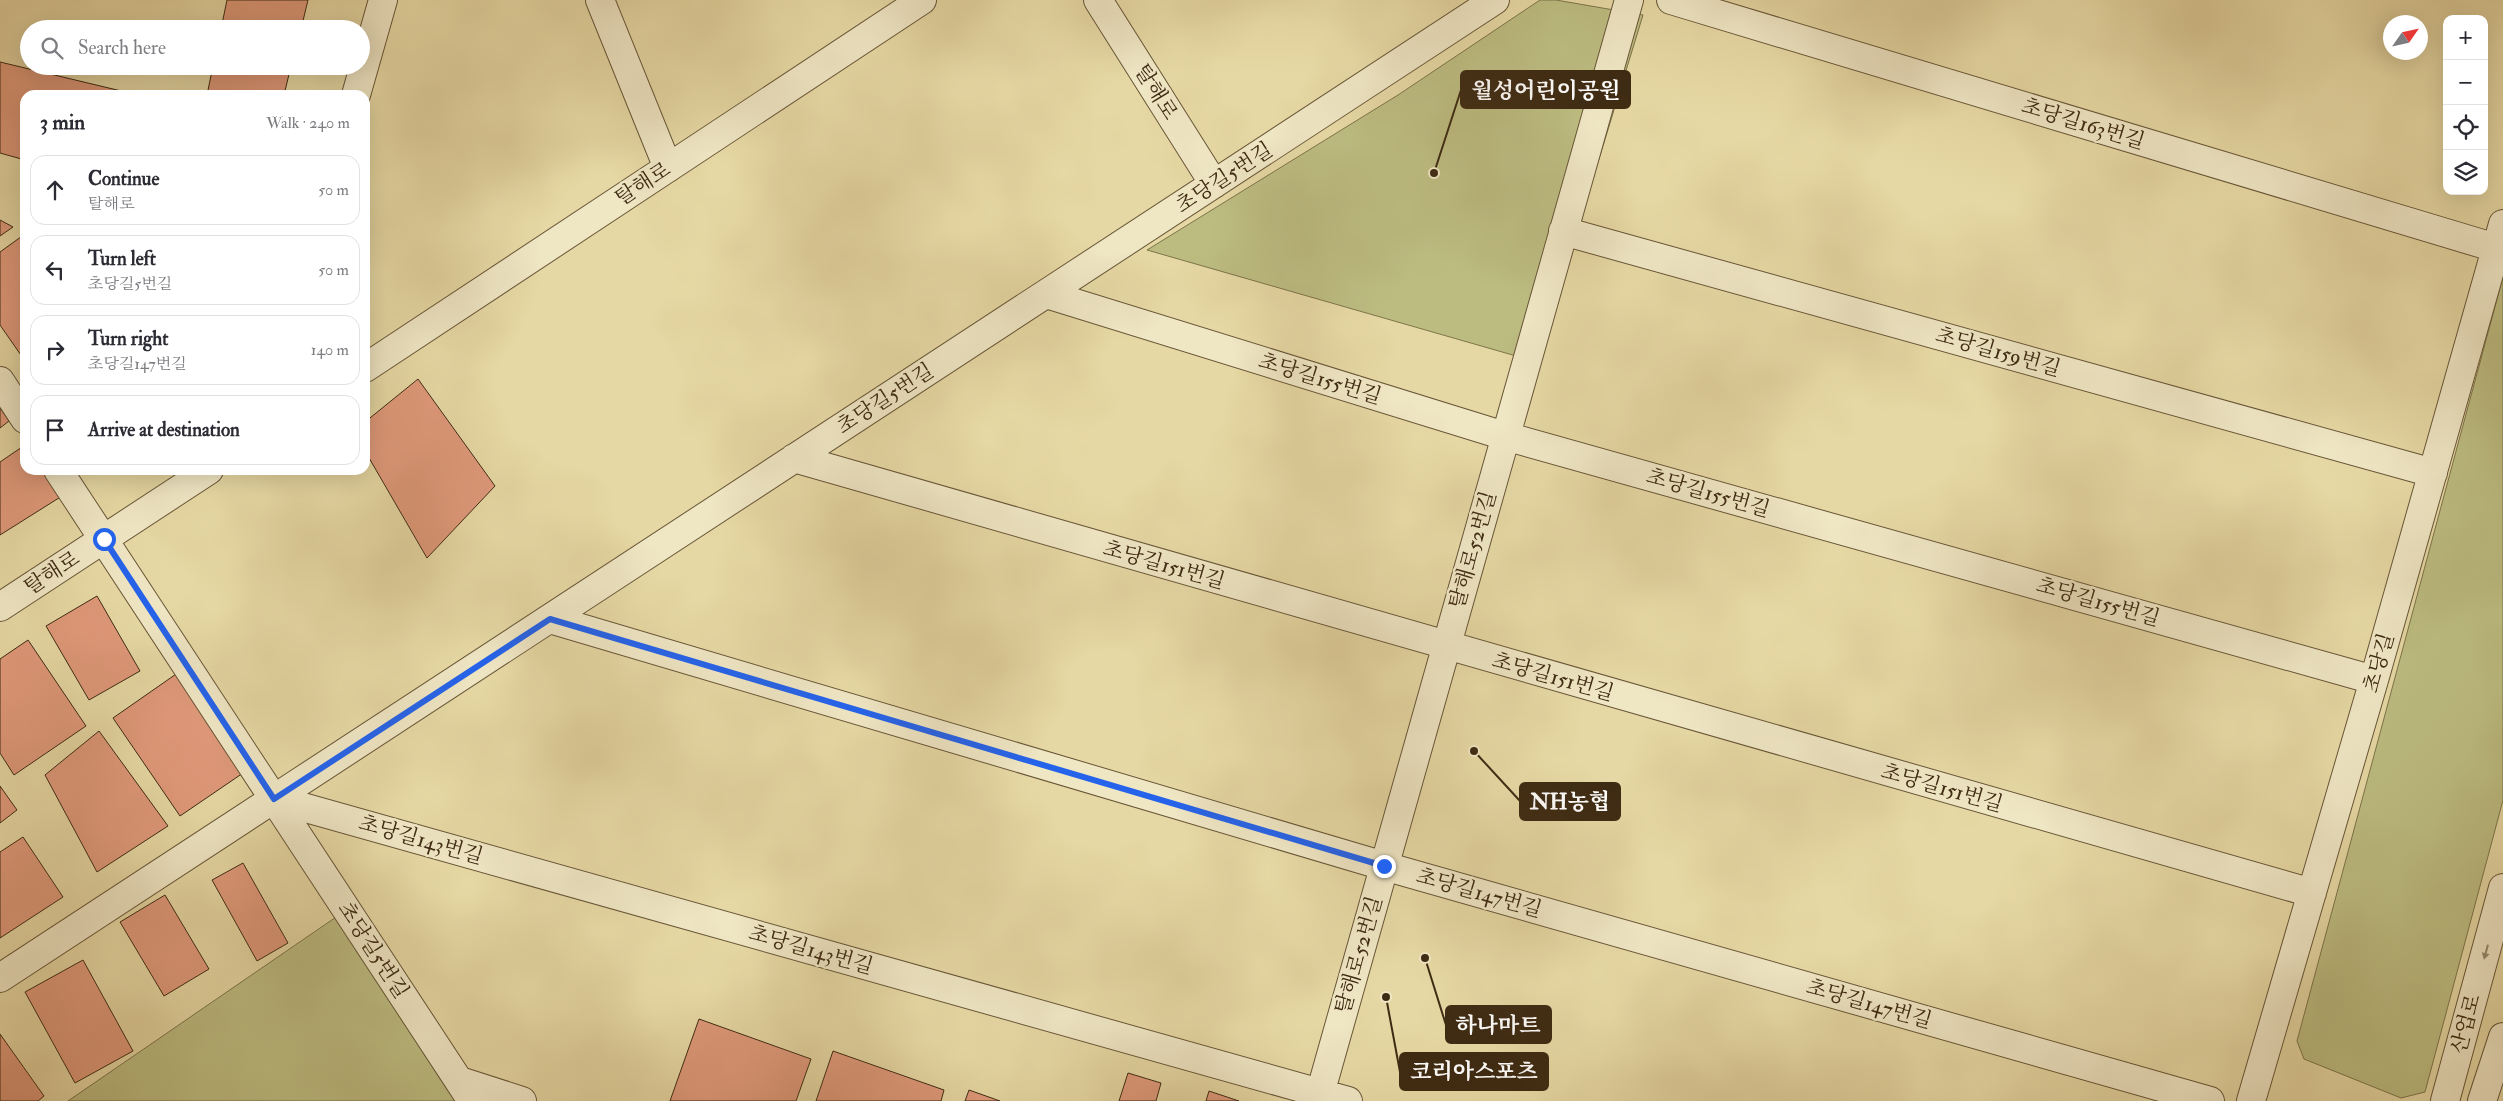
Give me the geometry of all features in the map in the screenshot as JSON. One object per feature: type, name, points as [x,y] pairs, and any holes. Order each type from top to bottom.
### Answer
[{"type":"street","points":[[370,46],[383,0]]},
{"type":"street","points":[[600,0],[668,168]]},
{"type":"street","name":"탈해로","points":[[370,365],[922,0]]},
{"type":"street","name":"탈해로","points":[[1098,0],[1214,184]]},
{"type":"street","name":"초당길5번길","points":[[0,978],[1495,0]]},
{"type":"street","name":"탈해로52번길","points":[[1319,1097],[1629,0]]},
{"type":"street","name":"초당길163번길","points":[[1671,0],[2499,236]]},
{"type":"street","points":[[357,90],[362,75]]},
{"type":"street","name":"초당길159번길","points":[[1563,231],[2433,473]]},
{"type":"street","name":"초당길","points":[[2251,1101],[2374,680],[2499,236]]},
{"type":"street","name":"초당길155번길","points":[[1046,294],[1505,436],[2374,680]]},
{"type":"street","points":[[0,381],[20,411]]},
{"type":"street","name":"초당길151번길","points":[[794,458],[2312,893]]},
{"type":"street","name":"탈해로","points":[[61,475],[274,799]]},
{"type":"street","name":"탈해로","points":[[0,607],[202,475]]},
{"type":"street","name":"초당길147번길","points":[[550,619],[1384,866],[2210,1101]]},
{"type":"street","name":"초당길5번길","points":[[274,799],[466,1091]]},
{"type":"street","name":"초당길143번길","points":[[274,799],[1319,1097],[1348,1101]]},
{"type":"street","name":"산업로","points":[[2445,1101],[2503,888]]},
{"type":"street","name":"산업로","points":[[2482,1101],[2503,1037]]},
{"type":"street","points":[[466,1091],[522,1101]]},
{"type":"green space","points":[[1540,0],[1556,0],[1643,15],[1537,362],[1147,250],[1398,95]]},
{"type":"green space","points":[[2503,277],[2503,800],[2425,1092],[2401,1098],[2304,1059],[2297,1041]]},
{"type":"green space","points":[[339,915],[457,1101],[68,1101]]},
{"type":"building","points":[[227,0],[308,0],[303,20],[223,20]]},
{"type":"building","points":[[0,62],[20,67],[20,75],[54,75],[117,90],[20,90],[20,159],[0,153]]},
{"type":"building","points":[[211,75],[289,75],[285,90],[208,90]]},
{"type":"building","points":[[0,220],[13,227],[0,236]]},
{"type":"building","points":[[20,238],[20,354],[0,325],[0,252]]},
{"type":"building","points":[[418,379],[495,486],[427,558],[370,460],[370,418]]},
{"type":"building","points":[[0,408],[9,421],[0,428]]},
{"type":"building","points":[[20,448],[20,475],[49,475],[62,496],[0,535],[0,462]]},
{"type":"building","points":[[97,596],[140,671],[89,700],[46,626]]},
{"type":"building","points":[[28,640],[86,726],[14,775],[0,753],[0,659]]},
{"type":"building","points":[[179,672],[246,771],[180,816],[113,718]]},
{"type":"building","points":[[99,731],[168,826],[97,872],[45,775]]},
{"type":"building","points":[[0,786],[17,810],[0,823]]},
{"type":"building","points":[[23,837],[63,897],[0,938],[0,852]]},
{"type":"building","points":[[243,863],[288,943],[257,961],[212,880]]},
{"type":"building","points":[[165,895],[209,969],[164,996],[120,922]]},
{"type":"building","points":[[83,960],[133,1051],[75,1083],[25,992]]},
{"type":"building","points":[[699,1019],[811,1059],[796,1101],[670,1101]]},
{"type":"building","points":[[0,1034],[44,1096],[38,1101],[0,1101]]},
{"type":"building","points":[[833,1051],[944,1090],[941,1101],[816,1101]]},
{"type":"building","points":[[1128,1073],[1161,1083],[1156,1101],[1119,1101]]},
{"type":"building","points":[[969,1090],[1000,1101],[965,1101]]},
{"type":"building","points":[[1209,1091],[1239,1101],[1206,1101]]},
{"type":"place","name":"월성어린이공원","points":[[1434,173]]},
{"type":"place","name":"NH농협","points":[[1474,751]]},
{"type":"place","name":"하나마트","points":[[1425,958]]},
{"type":"place","name":"코리아스포츠","points":[[1386,997]]},
{"type":"route","points":[[104,539],[274,799],[550,619],[1384,866]]}]
